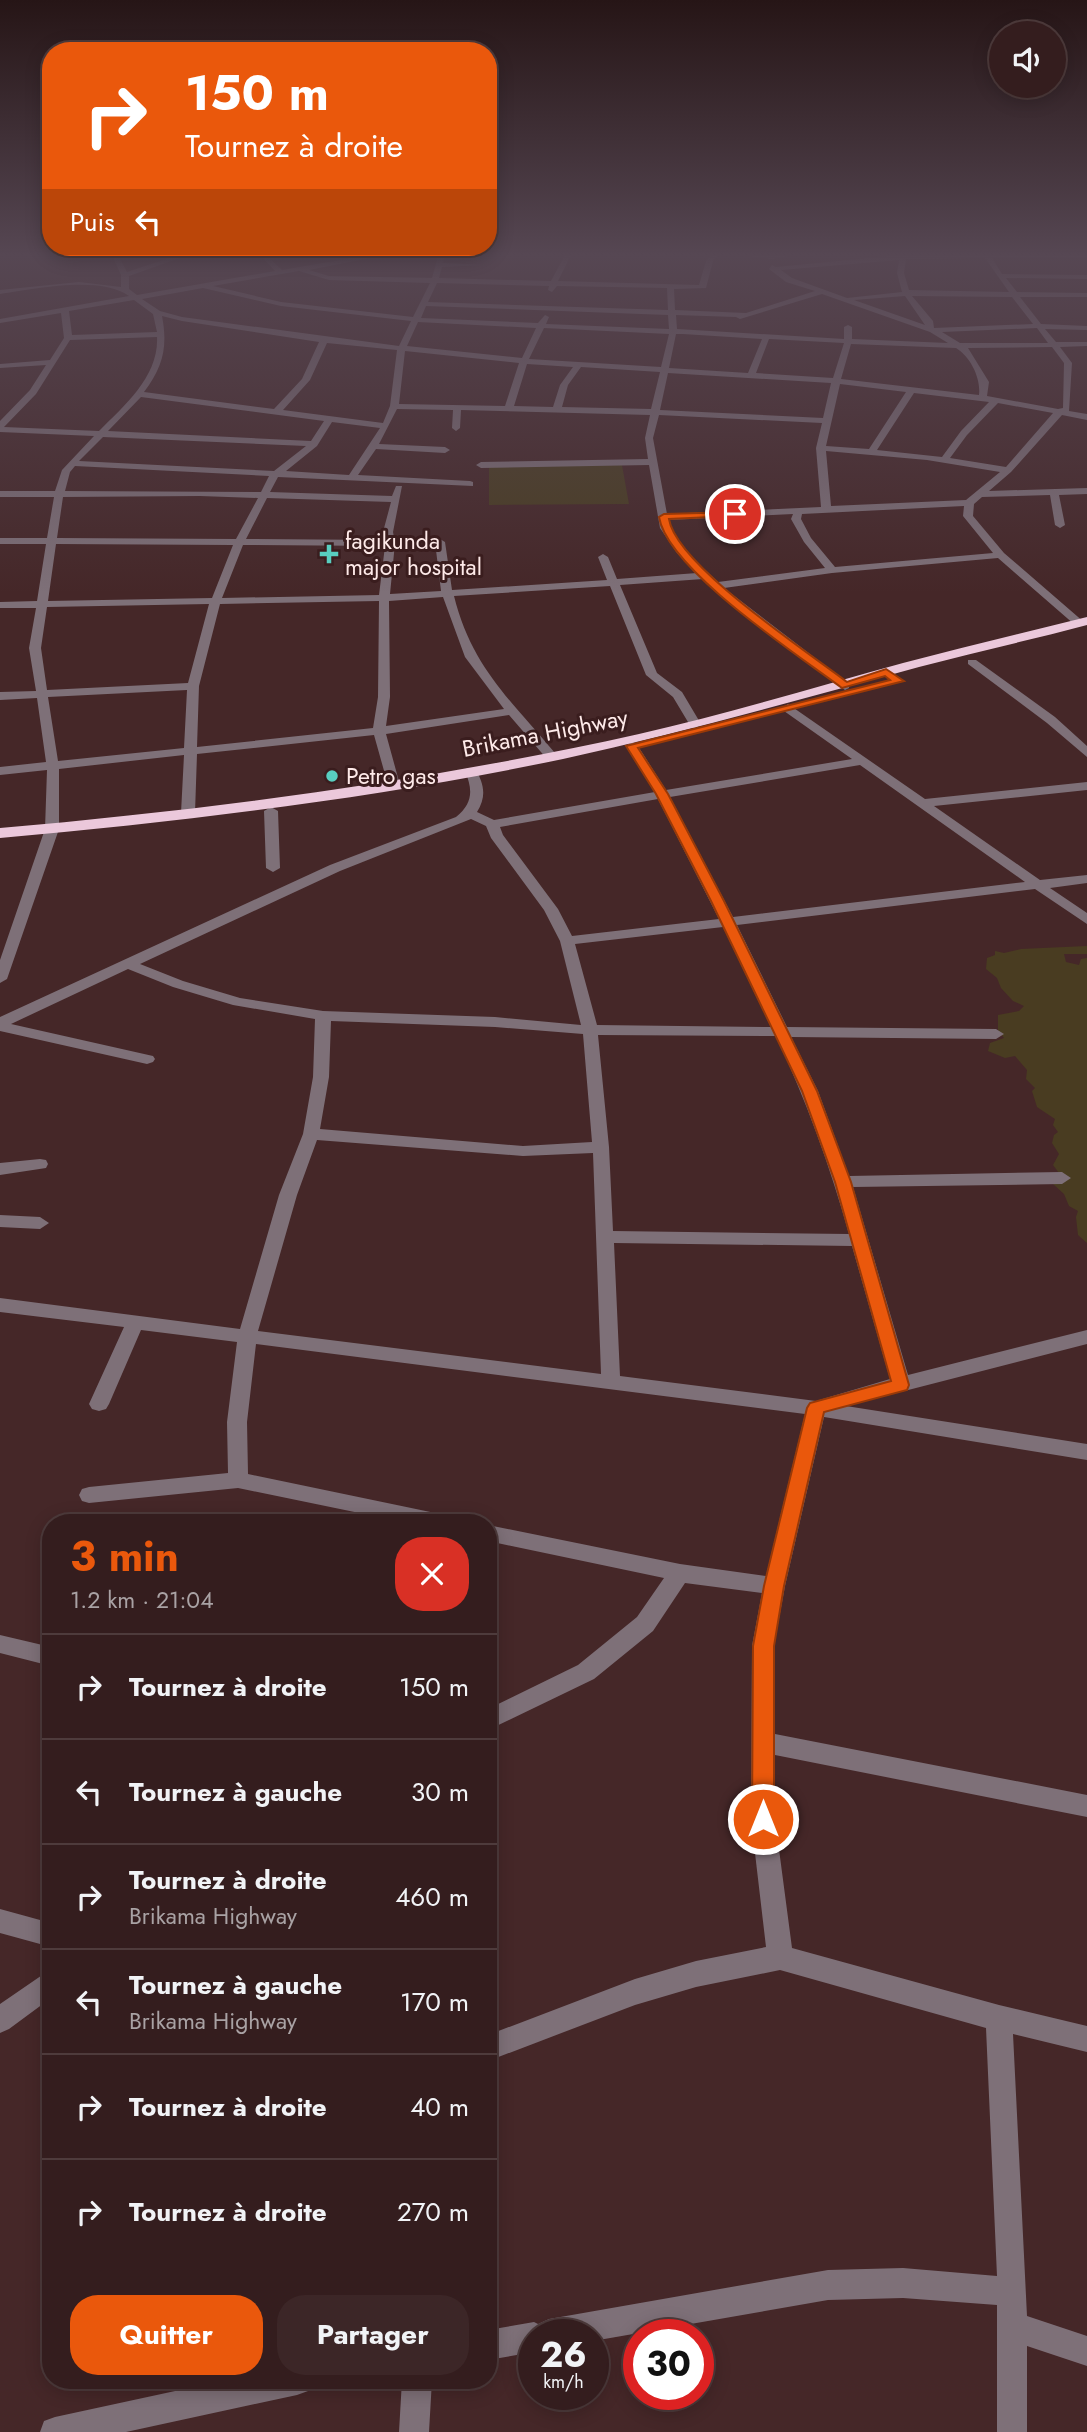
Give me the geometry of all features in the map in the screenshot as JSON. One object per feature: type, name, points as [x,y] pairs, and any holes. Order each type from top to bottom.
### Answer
[{"type":"highway","name":"Brikama Highway","points":[[0,842],[188,813],[473,775],[845,686],[972,662],[1084,625]]},
{"type":"highway","name":"Brikama Highway","points":[[0,833],[51,833],[271,811],[632,746],[788,708],[1084,625]]},
{"type":"street","points":[[0,427],[33,391],[50,366]]},
{"type":"street","points":[[0,979],[51,833],[53,767],[35,648],[59,494],[65,472],[100,432],[139,394],[155,366]]},
{"type":"street","points":[[275,413],[306,380],[312,366]]},
{"type":"street","points":[[352,478],[386,426],[394,406],[399,366]]},
{"type":"street","points":[[509,408],[521,366]]},
{"type":"street","points":[[557,409],[564,386],[577,366]]},
{"type":"street","points":[[621,366],[751,374],[912,389],[1064,410],[1087,417]]},
{"type":"street","points":[[751,374],[754,366]]},
{"type":"street","points":[[826,511],[821,448],[840,366]]},
{"type":"street","points":[[975,366],[985,382],[983,398]]},
{"type":"street","points":[[1064,410],[1068,366]]},
{"type":"street","points":[[664,369],[649,438],[666,528],[681,551],[715,586],[845,686]]},
{"type":"street","points":[[872,453],[912,389]]},
{"type":"street","points":[[139,394],[386,426]]},
{"type":"street","points":[[934,462],[996,400]]},
{"type":"street","points":[[394,406],[654,412],[826,421]]},
{"type":"street","points":[[664,517],[969,503],[1008,470],[1064,410],[1087,406]]},
{"type":"street","points":[[456,428],[457,408]]},
{"type":"street","points":[[188,813],[193,686],[215,603],[239,543],[275,474],[314,444],[329,420]]},
{"type":"street","points":[[0,427],[314,444]]},
{"type":"street","points":[[375,446],[445,450]]},
{"type":"street","points":[[821,448],[1008,470]]},
{"type":"street","points":[[481,465],[654,462]]},
{"type":"street","points":[[72,463],[470,484]]},
{"type":"street","points":[[394,785],[379,731],[384,697],[384,598],[390,543],[388,532],[400,481]]},
{"type":"street","points":[[979,494],[1087,491]]},
{"type":"street","points":[[1055,493],[1060,526]]},
{"type":"street","points":[[0,494],[265,495],[397,499]]},
{"type":"street","points":[[969,503],[968,516],[1000,555],[1084,625]]},
{"type":"street","points":[[799,512],[796,519],[808,543],[832,570]]},
{"type":"street","points":[[0,541],[390,543]]},
{"type":"street","points":[[440,542],[440,561],[447,595],[477,668],[551,756]]},
{"type":"street","points":[[715,586],[832,570],[1000,555]]},
{"type":"street","points":[[603,556],[652,675],[678,695],[695,724]]},
{"type":"street","points":[[0,605],[384,598],[705,576]]},
{"type":"street","points":[[972,662],[1051,720],[1087,753]]},
{"type":"street","points":[[0,696],[193,686]]},
{"type":"street","points":[[788,708],[1087,920]]},
{"type":"street","points":[[0,771],[379,731],[514,711]]},
{"type":"street","points":[[632,746],[662,794],[729,922],[810,1091],[843,1182],[901,1385]]},
{"type":"street","points":[[470,814],[492,824],[861,761]]},
{"type":"street","points":[[0,1024],[335,867],[447,826],[470,814],[480,790],[473,775]]},
{"type":"street","points":[[923,803],[1087,786]]},
{"type":"street","points":[[271,811],[274,868]]},
{"type":"street","points":[[492,824],[496,835],[551,909],[567,941],[590,1030],[601,1147],[611,1381]]},
{"type":"street","points":[[567,941],[1087,878]]},
{"type":"street","points":[[128,964],[178,984],[238,1002],[323,1016],[495,1022],[590,1030],[996,1034]]},
{"type":"street","points":[[238,1480],[237,1422],[247,1338],[288,1195],[311,1134],[321,1077],[323,1016]]},
{"type":"street","points":[[0,1024],[146,1059]]},
{"type":"street","points":[[311,1134],[523,1151],[601,1147]]},
{"type":"street","points":[[0,1169],[40,1164]]},
{"type":"street","points":[[843,1182],[1062,1178]]},
{"type":"street","points":[[0,1221],[40,1223]]},
{"type":"street","points":[[606,1237],[860,1240]]},
{"type":"street","points":[[0,1305],[816,1408],[1087,1452]]},
{"type":"street","points":[[99,1404],[135,1323]]},
{"type":"street","points":[[816,1408],[1087,1337]]},
{"type":"street","points":[[780,1957],[763,1819],[764,1646],[774,1586],[816,1408]]},
{"type":"street","points":[[89,1495],[238,1480],[402,1514]]},
{"type":"street","points":[[497,1535],[680,1573],[774,1586]]},
{"type":"street","points":[[497,1716],[586,1672],[645,1624],[680,1573]]},
{"type":"street","points":[[0,1644],[42,1655]]},
{"type":"street","points":[[763,1742],[1087,1806]]},
{"type":"street","points":[[0,1921],[42,1933]]},
{"type":"street","points":[[497,2045],[635,1992],[696,1974],[780,1957],[999,2018],[1087,2039]]},
{"type":"street","points":[[0,2020],[42,1989]]},
{"type":"street","points":[[999,2018],[1012,2292],[1012,2432]]},
{"type":"street","points":[[609,2323],[828,2285],[903,2283],[1012,2292]]},
{"type":"street","points":[[1012,2326],[1087,2351]]},
{"type":"street","points":[[497,2343],[518,2340]]},
{"type":"street","points":[[55,2432],[241,2389]]},
{"type":"street","points":[[414,2432],[416,2389]]},
{"type":"shaded area","points":[[622,465],[629,504],[489,505],[489,467]]},
{"type":"shaded area","points":[[1087,946],[1087,954],[1064,954],[1066,962],[1079,965],[1081,959],[1087,958],[1087,1243],[1078,1235],[1078,1211],[1069,1206],[1064,1194],[1053,1184],[1059,1173],[1053,1165],[1059,1154],[1052,1143],[1058,1132],[1053,1125],[1055,1119],[1037,1107],[1032,1091],[1035,1088],[1026,1079],[1027,1070],[1015,1056],[1005,1058],[988,1051],[990,1043],[1004,1038],[998,1030],[998,1015],[1019,1011],[1024,1006],[1013,1001],[1001,988],[997,978],[986,969],[987,958],[995,955],[995,951],[1004,953],[1021,949]]},
{"type":"place","name":"fagikunda major hospital","points":[[329,554]]},
{"type":"place","name":"Petro gas","points":[[332,776]]},
{"type":"route","points":[[735,514],[664,517],[666,528],[681,551],[715,586],[845,686],[886,673],[898,681],[632,746],[662,794],[729,922],[810,1091],[843,1182],[901,1385],[859,1394],[816,1408],[774,1586],[764,1646],[763,1819]]}]
